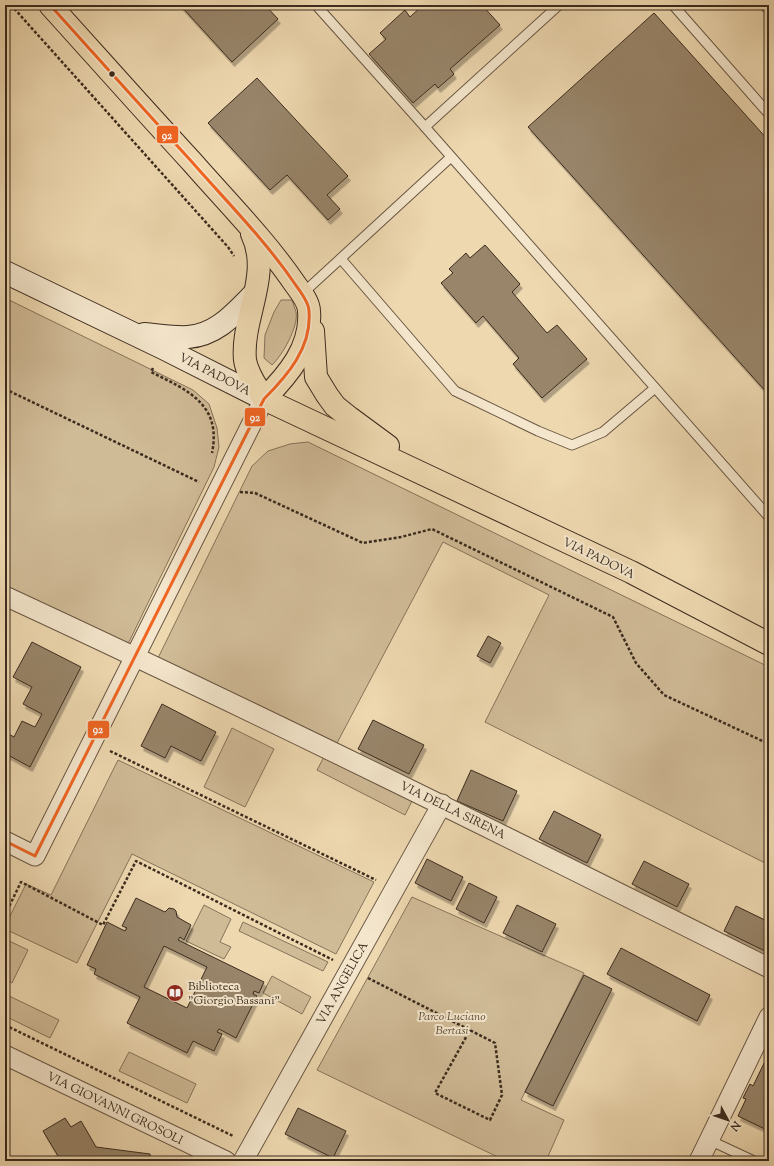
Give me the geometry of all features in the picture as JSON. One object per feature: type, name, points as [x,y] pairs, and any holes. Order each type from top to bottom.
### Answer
[{"type":"main road","points":[[50,5],[247,224],[283,266],[306,302],[308,334],[302,350],[288,374],[264,398],[249,374],[245,361],[247,327],[260,265],[259,254],[247,224]]},
{"type":"main road","name":"VIA PADOVA","points":[[5,272],[264,398],[631,572],[769,644]]},
{"type":"main road","name":"VIA PADOVA","points":[[132,333],[188,337],[209,332],[227,321],[254,294]]},
{"type":"main road","name":"VIA PADOVA","points":[[306,302],[313,324],[316,377],[327,395],[335,406],[350,418],[428,475]]},
{"type":"street","points":[[5,841],[35,856],[264,398]]},
{"type":"street","name":"VIA DELLA SIRENA","points":[[5,596],[135,656],[442,804],[769,968]]},
{"type":"street","name":"VIA ANGELICA","points":[[243,1161],[442,804]]},
{"type":"street","points":[[699,1161],[769,1017]]},
{"type":"street","name":"VIA GIOVANNI GROSOLI","points":[[5,1055],[226,1161]]},
{"type":"lane","points":[[316,5],[769,517]]},
{"type":"lane","points":[[425,127],[559,5]]},
{"type":"lane","points":[[673,5],[769,114]]},
{"type":"lane","points":[[764,5],[769,10]]},
{"type":"lane","points":[[306,302],[341,259],[451,157]]},
{"type":"lane","points":[[341,259],[455,391],[538,431],[572,445],[603,432],[655,388]]},
{"type":"lane","points":[[709,1140],[752,1160],[751,1161]]},
{"type":"path","points":[[11,5],[228,247]]},
{"type":"path","points":[[5,389],[218,491],[255,492],[363,543],[401,537],[432,529],[613,617],[636,663],[664,695],[769,744]]},
{"type":"path","points":[[92,742],[395,889]]},
{"type":"path","points":[[5,915],[22,882],[103,925],[136,862],[350,969],[470,1030],[495,1043],[502,1096],[490,1120],[435,1093],[470,1030]]},
{"type":"path","points":[[5,1025],[252,1145]]},
{"type":"green space","points":[[5,298],[193,390],[209,404],[217,428],[219,447],[214,467],[127,646],[5,587]]},
{"type":"green space","points":[[281,300],[292,300],[296,312],[296,318],[289,340],[272,365],[264,358],[265,335],[274,312]]},
{"type":"green space","points":[[308,442],[769,667],[769,865],[485,722],[549,595],[443,542],[337,743],[158,658],[252,466],[268,451],[290,444]]},
{"type":"green space","points":[[232,728],[274,749],[245,807],[204,787]]},
{"type":"green space","points":[[325,755],[413,799],[405,815],[317,770]]},
{"type":"green space","points":[[118,760],[374,882],[336,954],[132,854],[77,963],[5,929],[5,926],[26,884],[51,895]]},
{"type":"green space","name":"Parco Luciano Bertasi","points":[[412,897],[584,973],[521,1100],[564,1120],[546,1161],[506,1161],[317,1070]]},
{"type":"green space","points":[[204,905],[231,919],[220,942],[231,947],[224,959],[186,941]]},
{"type":"green space","points":[[243,922],[328,962],[323,971],[239,931]]},
{"type":"green space","points":[[5,939],[28,950],[12,983],[5,979]]},
{"type":"green space","points":[[272,976],[311,997],[302,1014],[263,993]]},
{"type":"green space","points":[[5,994],[59,1020],[50,1038],[5,1016]]},
{"type":"green space","points":[[129,1052],[196,1084],[187,1103],[119,1071]]},
{"type":"building","points":[[180,5],[265,5],[278,19],[232,62]]},
{"type":"building","points":[[423,5],[482,5],[500,25],[450,69],[454,74],[438,88],[435,84],[413,103],[369,54],[386,39],[380,33],[405,10],[410,17]]},
{"type":"building","points":[[654,13],[769,141],[769,395],[528,127]]},
{"type":"building","points":[[257,78],[348,176],[327,195],[340,209],[328,220],[287,175],[270,190],[208,123]]},
{"type":"building","points":[[485,245],[520,284],[512,292],[547,333],[557,325],[587,359],[542,398],[513,364],[519,358],[483,316],[476,323],[441,283],[453,273],[449,269],[466,253],[470,258]]},
{"type":"building","points":[[488,636],[501,643],[490,663],[477,656]]},
{"type":"building","points":[[32,642],[81,667],[30,767],[8,755],[5,761],[5,732],[14,737],[22,721],[35,727],[42,714],[23,704],[32,687],[13,677]]},
{"type":"building","points":[[162,704],[216,732],[201,761],[171,746],[165,758],[141,746]]},
{"type":"building","points":[[373,720],[424,745],[409,774],[358,749]]},
{"type":"building","points":[[471,770],[517,791],[503,821],[457,801]]},
{"type":"building","points":[[554,811],[601,835],[587,863],[539,839]]},
{"type":"building","points":[[427,859],[463,877],[451,901],[415,883]]},
{"type":"building","points":[[644,861],[689,884],[677,907],[632,884]]},
{"type":"building","points":[[469,883],[497,897],[484,923],[456,909]]},
{"type":"building","points":[[136,898],[165,912],[169,908],[174,909],[177,917],[191,925],[184,940],[180,937],[178,940],[264,982],[259,993],[254,991],[253,994],[257,996],[236,1038],[219,1029],[217,1032],[222,1034],[214,1051],[193,1041],[187,1053],[127,1023],[140,997],[94,974],[96,969],[87,965],[107,922],[125,931],[127,928],[122,926]],"holes":[[[164,946],[207,967],[187,1008],[144,987]]]},
{"type":"building","points":[[517,905],[556,924],[542,952],[503,933]]},
{"type":"building","points":[[736,906],[769,922],[769,947],[767,952],[724,931]]},
{"type":"building","points":[[621,948],[710,995],[697,1021],[607,974]]},
{"type":"building","points":[[584,975],[612,989],[553,1106],[525,1092]]},
{"type":"building","points":[[769,1044],[769,1053],[766,1051]]},
{"type":"building","points":[[769,1053],[769,1131],[738,1116],[746,1099],[743,1098],[750,1084],[753,1086]]},
{"type":"building","points":[[298,1108],[346,1131],[333,1158],[285,1134]]},
{"type":"building","points":[[65,1118],[71,1127],[81,1121],[96,1147],[150,1154],[151,1161],[61,1161],[43,1131]]},
{"type":"transit line","name":"92","points":[[5,841],[35,856],[264,399],[282,380],[297,360],[307,337],[309,324],[309,308],[306,300],[271,252],[50,5]]},
{"type":"place","name":"Biblioteca \"Giorgio Bassani\"","points":[[175,993]]}]
